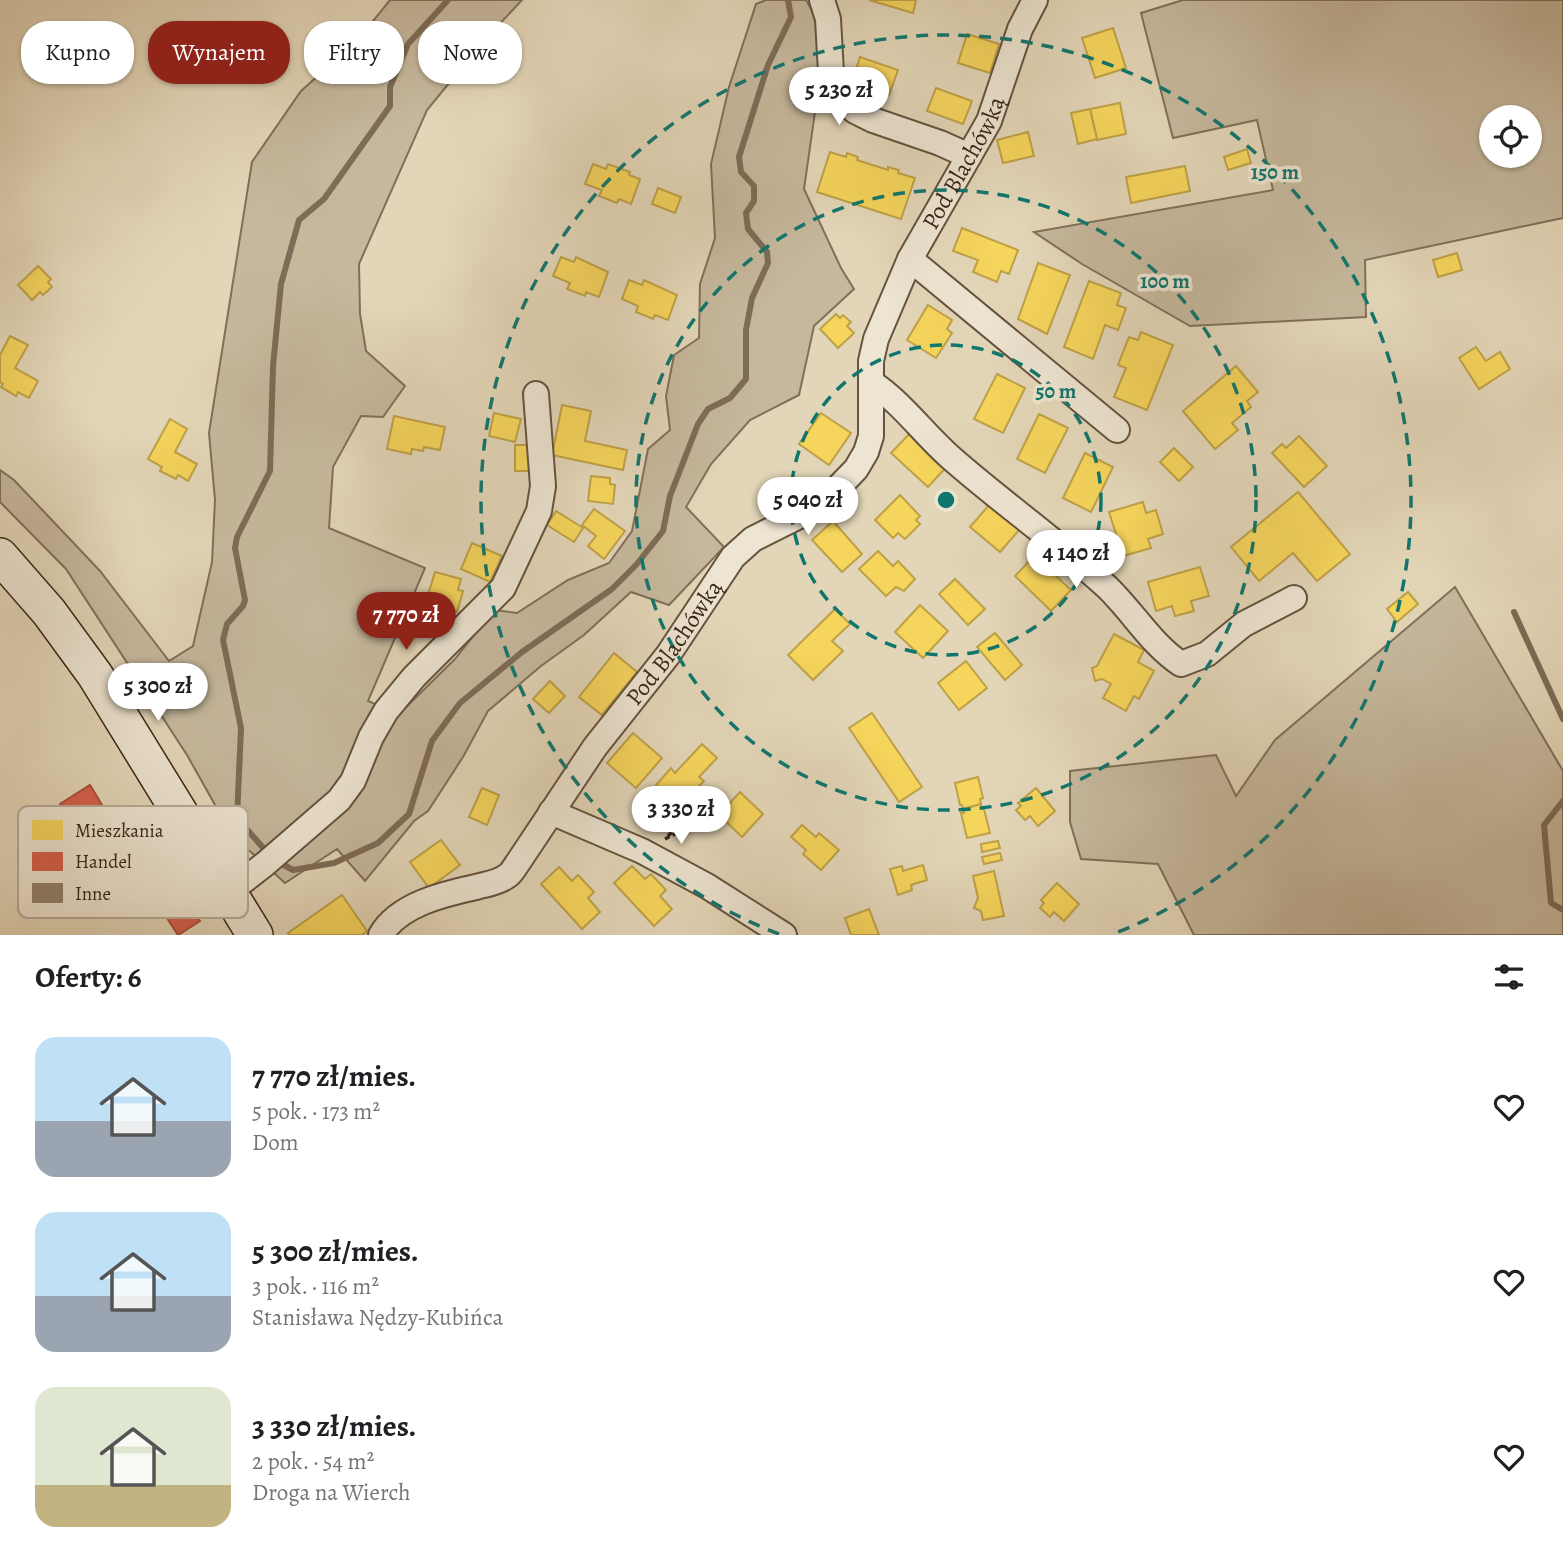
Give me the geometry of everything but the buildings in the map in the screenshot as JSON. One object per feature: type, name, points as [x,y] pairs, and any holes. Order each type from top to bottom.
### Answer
[{"type":"street","points":[[822,0],[828,19],[831,73],[839,97],[855,111],[873,120],[969,156]]},
{"type":"street","name":"Pod Blachówką","points":[[381,935],[387,924],[401,913],[442,896],[491,884],[507,876],[595,747],[668,655],[733,557],[752,539],[805,513],[829,497],[856,469],[866,453],[871,436],[871,361],[876,339],[910,259],[989,121],[1020,29],[1035,0]]},
{"type":"street","points":[[910,259],[1116,430]]},
{"type":"street","points":[[872,383],[888,394],[948,455],[1018,515],[1077,559],[1168,655],[1181,664],[1208,654],[1244,624],[1294,598]]},
{"type":"street","points":[[248,877],[339,800],[353,781],[371,737],[386,710],[421,670],[503,588],[539,511],[543,486],[536,394]]},
{"type":"street","points":[[0,556],[49,612],[95,675],[176,806]]},
{"type":"street","points":[[551,812],[642,851],[707,886],[784,935]]},
{"type":"street","points":[[245,918],[255,935]]},
{"type":"path","points":[[695,807],[665,839],[701,821]]},
{"type":"shaded area","points":[[390,0],[522,0],[502,21],[418,21],[418,84],[448,84],[427,110],[359,264],[360,314],[366,351],[405,386],[383,417],[361,416],[333,467],[329,528],[425,568],[368,701],[382,707],[394,719],[455,659],[494,610],[517,613],[568,580],[609,563],[632,531],[648,449],[670,430],[666,396],[674,355],[699,338],[700,284],[715,238],[711,164],[729,87],[756,4],[766,0],[806,0],[811,8],[817,28],[821,61],[819,81],[804,78],[800,100],[816,105],[804,189],[841,268],[854,289],[814,326],[799,395],[750,420],[711,464],[686,507],[724,547],[669,605],[631,592],[584,635],[541,666],[488,711],[463,757],[428,811],[414,821],[365,881],[337,849],[285,883],[248,849],[248,806],[216,806],[187,755],[66,569],[0,502],[0,470],[14,480],[100,571],[169,661],[193,646],[212,562],[215,500],[209,433],[252,162],[301,91],[309,84],[404,84],[404,21],[373,21]]},
{"type":"shaded area","points":[[1183,0],[1563,0],[1563,218],[1365,260],[1366,317],[1190,326],[1082,264],[1034,232],[1273,190],[1257,120],[1173,138],[1141,13]]},
{"type":"shaded area","points":[[1455,587],[1563,771],[1563,935],[1194,935],[1158,864],[1081,859],[1070,822],[1070,771],[1216,755],[1236,796],[1275,740]]},
{"type":"waterway","points":[[238,806],[241,728],[223,640],[227,624],[245,600],[235,548],[237,537],[270,471],[273,366],[281,284],[299,220],[324,199],[390,106],[390,87],[408,44],[448,0]]},
{"type":"waterway","points":[[280,863],[293,870],[334,863],[378,843],[409,814],[432,741],[460,703],[522,652],[612,589],[636,565],[663,531],[670,496],[698,424],[708,409],[730,398],[746,379],[746,330],[752,298],[768,263],[767,252],[748,229],[746,213],[754,201],[754,186],[741,172],[739,157],[768,65],[791,17],[788,0]]},
{"type":"waterway","points":[[1514,612],[1563,719]]},
{"type":"waterway","points":[[1563,801],[1544,825],[1551,903],[1563,910]]},
{"type":"waterway","points":[[248,831],[265,850]]}]
